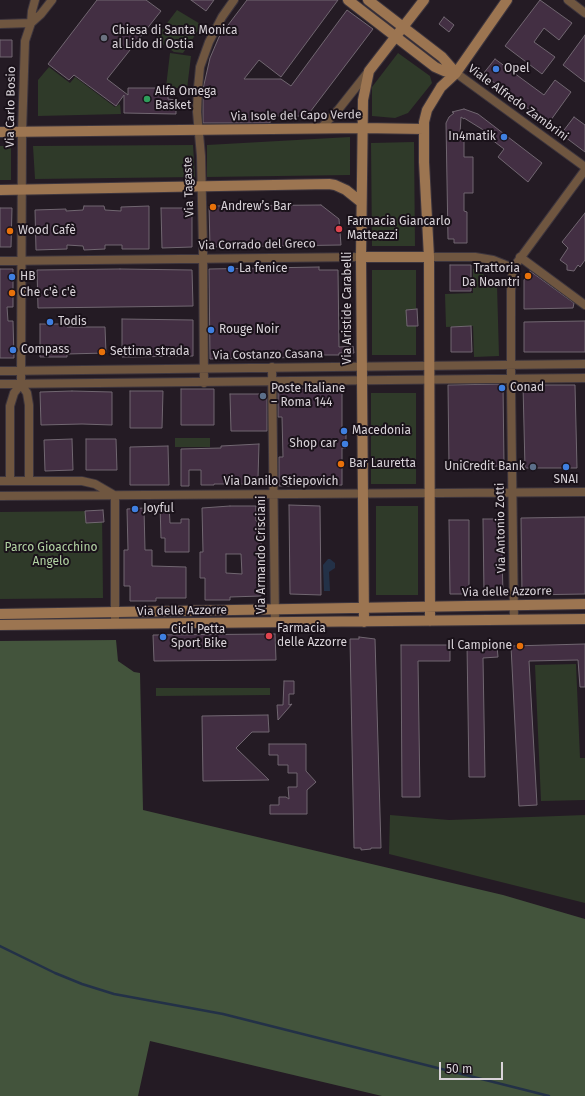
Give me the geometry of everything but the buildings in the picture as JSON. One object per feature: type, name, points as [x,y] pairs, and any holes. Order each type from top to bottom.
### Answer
[{"type":"street","name":"Via Carlo Bosio","points":[[28,480],[29,405],[27,393],[21,384],[22,132],[24,47],[31,23],[35,0]]},
{"type":"street","points":[[0,24],[31,23],[42,14],[52,0]]},
{"type":"street","name":"Via Tagaste","points":[[204,382],[204,259],[197,102],[200,67],[215,30],[234,0]]},
{"type":"street","points":[[348,0],[436,67],[444,71],[456,72]]},
{"type":"street","points":[[368,0],[442,57],[456,72]]},
{"type":"street","points":[[321,128],[338,110],[424,0]]},
{"type":"street","points":[[430,621],[429,257],[424,129],[427,110],[441,87],[456,72],[507,0]]},
{"type":"street","points":[[568,0],[585,13]]},
{"type":"street","name":"Via Aristide Carabelli","points":[[363,607],[361,202],[364,94],[369,71]]},
{"type":"street","name":"Viale Alfredo Zambrini","points":[[456,72],[585,168]]},
{"type":"street","name":"Via Isole del Capo Verde","points":[[0,132],[321,128],[424,129]]},
{"type":"street","points":[[513,268],[585,168]]},
{"type":"street","points":[[0,190],[332,185],[346,190],[361,202]]},
{"type":"street","name":"Via Corrado del Greco","points":[[0,261],[475,257],[493,260],[513,268]]},
{"type":"street","points":[[520,257],[585,305]]},
{"type":"street","name":"Via Antonio Zotti","points":[[513,268],[511,291],[511,378],[514,620]]},
{"type":"street","name":"Via Costanzo Casana","points":[[0,371],[585,364]]},
{"type":"street","name":"Via Armando Crisciani","points":[[272,367],[275,623]]},
{"type":"street","points":[[0,384],[585,378]]},
{"type":"street","name":"Via Carlo Bosio","points":[[10,481],[10,406],[14,393],[21,384]]},
{"type":"street","points":[[0,481],[72,480],[87,482],[99,486],[115,495],[115,624]]},
{"type":"street","name":"Via Danilo Stiepovich","points":[[0,496],[585,492]]},
{"type":"street","name":"Via delle Azzorre","points":[[0,614],[585,604]]},
{"type":"street","points":[[363,607],[364,622]]},
{"type":"street","name":"Via delle Azzorre","points":[[0,626],[585,619]]},
{"type":"green space","points":[[177,10],[202,25],[183,53],[174,52],[155,39]]},
{"type":"green space","points":[[170,53],[191,56],[187,89],[166,87]]},
{"type":"green space","points":[[398,53],[430,76],[432,83],[408,113],[395,118],[372,116],[372,87]]},
{"type":"green space","points":[[49,67],[70,83],[75,77],[115,107],[120,104],[121,114],[38,116],[38,80]]},
{"type":"green space","points":[[350,137],[350,175],[207,177],[207,145]]},
{"type":"green space","points":[[414,142],[415,246],[372,246],[371,143]]},
{"type":"green space","points":[[193,145],[195,177],[35,179],[33,146]]},
{"type":"green space","points":[[0,146],[11,146],[11,180],[0,180]]},
{"type":"green space","points":[[473,269],[476,269],[497,285],[499,356],[474,357],[473,326],[446,327],[445,294],[473,293]]},
{"type":"green space","points":[[372,270],[416,270],[416,355],[372,355]]},
{"type":"green space","points":[[371,393],[416,393],[416,484],[371,484]]},
{"type":"green space","points":[[175,438],[210,438],[210,447],[175,447]]},
{"type":"green space","points":[[376,506],[418,506],[418,595],[376,595]]},
{"type":"green space","name":"Parco Gioacchino Angelo","points":[[102,511],[103,598],[0,599],[0,512]]},
{"type":"green space","points":[[116,640],[118,661],[134,672],[140,673],[143,810],[503,895],[585,919],[585,1096],[382,1096],[150,1041],[138,1096],[0,1096],[0,641]]},
{"type":"green space","points":[[576,664],[580,758],[585,758],[585,800],[541,801],[535,665]]},
{"type":"green space","points":[[156,688],[270,688],[270,695],[156,696]]},
{"type":"green space","points":[[390,815],[449,820],[585,815],[585,903],[389,854]]},
{"type":"water","points":[[328,559],[335,563],[335,568],[329,572],[330,591],[324,591],[323,565]]},
{"type":"waterway","points":[[0,946],[55,973],[82,984],[114,994],[223,1014],[549,1096]]},
{"type":"place","name":"Chiesa di Santa Monica al Lido di Ostia","points":[[104,38]]},
{"type":"place","name":"Opel","points":[[496,69]]},
{"type":"place","name":"Alfa Omega Basket","points":[[147,99]]},
{"type":"place","name":"In4matik","points":[[504,137]]},
{"type":"place","name":"Andrew’s Bar","points":[[213,207]]},
{"type":"place","name":"Farmacia Giancarlo Matteazzi","points":[[339,229]]},
{"type":"place","name":"Wood Cafè","points":[[10,231]]},
{"type":"place","name":"La fenice","points":[[231,269]]},
{"type":"place","name":"Trattoria Da Noantri","points":[[528,276]]},
{"type":"place","name":"HB","points":[[12,277]]},
{"type":"place","name":"Che c'è c'è","points":[[12,293]]},
{"type":"place","name":"Todis","points":[[50,322]]},
{"type":"place","name":"Rouge Noir","points":[[211,330]]},
{"type":"place","name":"Compass","points":[[13,350]]},
{"type":"place","name":"Settima strada","points":[[102,352]]},
{"type":"place","name":"Conad","points":[[502,388]]},
{"type":"place","name":"Poste Italiane – Roma 144","points":[[263,396]]},
{"type":"place","name":"Macedonia","points":[[344,431]]},
{"type":"place","name":"Shop car","points":[[345,444]]},
{"type":"place","name":"Bar Lauretta","points":[[341,464]]},
{"type":"place","name":"UniCredit Bank","points":[[533,467]]},
{"type":"place","name":"SNAI","points":[[566,467]]},
{"type":"place","name":"Joyful","points":[[135,509]]},
{"type":"place","name":"Farmacia delle Azzorre","points":[[269,636]]},
{"type":"place","name":"Cicli Petta Sport Bike","points":[[163,637]]},
{"type":"place","name":"Il Campione","points":[[520,646]]}]
